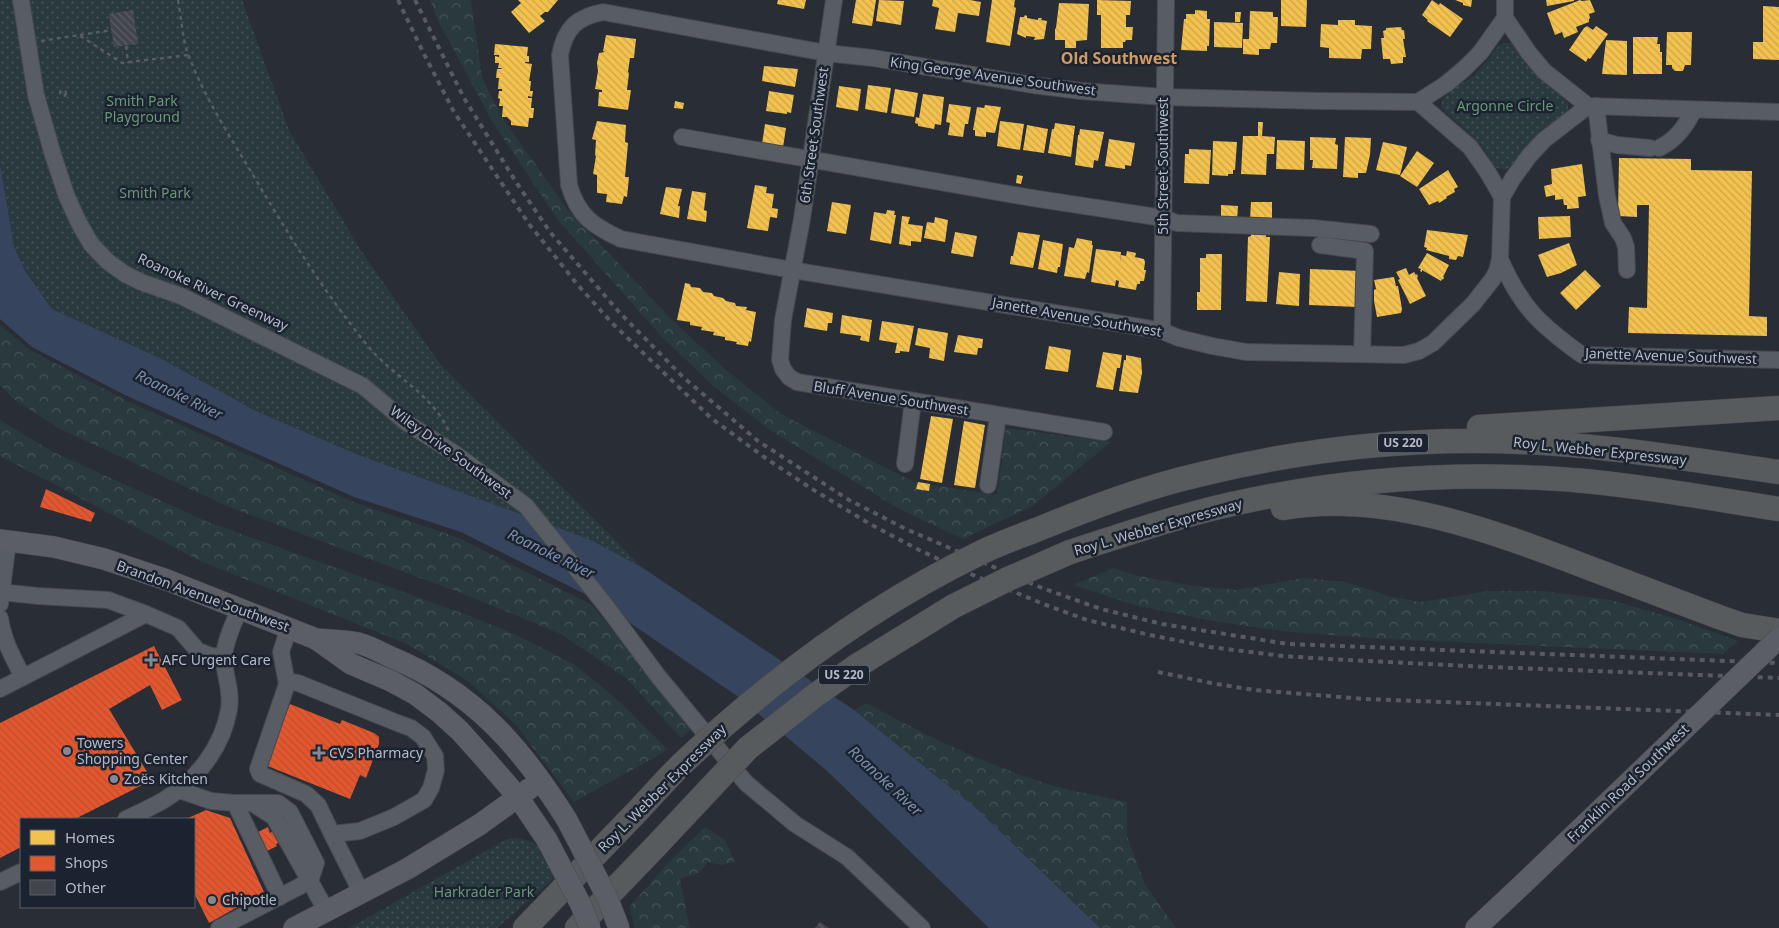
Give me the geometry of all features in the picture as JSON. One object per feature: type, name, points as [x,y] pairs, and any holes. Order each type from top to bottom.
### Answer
[{"type":"highway","points":[[1312,452],[1376,437],[1426,430],[1779,408]]},
{"type":"highway","name":"Roy L. Webber Expressway","points":[[524,928],[683,763],[768,688],[814,653],[933,578],[981,553],[1094,506],[1201,474],[1312,452],[1426,442],[1536,443],[1610,449],[1779,472]]},
{"type":"highway","name":"Roy L. Webber Expressway","points":[[577,928],[748,748],[813,697],[862,663],[954,606],[1008,579],[1070,552],[1140,529],[1249,500],[1350,483],[1433,477],[1494,476],[1545,478],[1609,484],[1779,509]]},
{"type":"highway","points":[[1140,529],[1296,505],[1338,504],[1372,506],[1477,527],[1742,625],[1779,631]]},
{"type":"main road","name":"Brandon Avenue Southwest","points":[[4,541],[54,547],[104,559],[167,580],[316,638],[358,643],[432,676],[453,690],[493,723],[541,781],[567,820],[607,897],[619,928]]},
{"type":"main road","name":"Brandon Avenue Southwest","points":[[316,638],[351,664],[415,694],[460,731],[518,798],[547,840],[582,906],[590,928]]},
{"type":"main road","name":"Franklin Road Southwest","points":[[1476,928],[1779,638]]},
{"type":"main road","points":[[294,928],[362,894],[443,848],[541,781]]},
{"type":"street","name":"Wiley Drive Southwest","points":[[21,0],[36,94],[53,155],[67,197],[91,244],[107,261],[140,282],[181,296],[363,386],[407,423],[454,453],[526,506],[606,606],[658,676],[746,783],[795,824],[847,858],[922,928]]},
{"type":"street","name":"6th Street Southwest","points":[[792,270],[834,0]]},
{"type":"street","name":"5th Street Southwest","points":[[1162,331],[1166,0]]},
{"type":"street","points":[[1505,0],[1505,18],[1529,53],[1544,71],[1592,106],[1779,112]]},
{"type":"street","name":"King George Avenue Southwest","points":[[603,12],[826,53],[873,58],[1033,85],[1081,91],[1164,97],[1418,102]]},
{"type":"street","name":"Janette Avenue Southwest","points":[[603,12],[590,15],[579,21],[569,29],[562,42],[560,54],[569,185],[573,200],[590,222],[601,230],[621,239],[792,270],[1162,331],[1179,338],[1246,352],[1404,355],[1419,351],[1433,343],[1473,304],[1492,280],[1500,259]]},
{"type":"street","points":[[1500,259],[1502,197],[1470,147],[1418,102],[1446,84],[1464,69],[1480,53],[1505,18]]},
{"type":"street","points":[[1592,106],[1607,196],[1614,223],[1626,247],[1627,270]]},
{"type":"street","points":[[1502,197],[1530,155],[1544,140],[1592,106]]},
{"type":"street","points":[[1599,140],[1616,145],[1655,148],[1668,144],[1676,138],[1687,124],[1694,110]]},
{"type":"street","points":[[682,137],[1032,198],[1164,218],[1177,223],[1313,228],[1371,234]]},
{"type":"street","points":[[1320,245],[1365,251],[1362,354]]},
{"type":"street","name":"Janette Avenue Southwest","points":[[1500,259],[1510,282],[1521,300],[1535,317],[1557,337],[1582,355],[1779,360]]},
{"type":"street","name":"Bluff Avenue Southwest","points":[[792,270],[783,320],[780,360],[783,369],[789,377],[797,382],[1104,432]]},
{"type":"street","points":[[905,464],[913,402]]},
{"type":"street","points":[[988,485],[998,416]]},
{"type":"street","points":[[0,604],[4,541]]},
{"type":"street","points":[[0,592],[108,600],[178,628],[198,650],[211,656],[224,657]]},
{"type":"street","points":[[128,818],[164,800],[195,776],[209,758],[222,734],[229,709],[230,689],[224,657],[240,608]]},
{"type":"street","points":[[0,689],[146,614]]},
{"type":"street","points":[[0,618],[2,631],[8,647],[23,677]]},
{"type":"street","points":[[289,628],[281,652],[287,684],[258,769],[260,774],[265,777],[306,794],[318,806],[362,894]]},
{"type":"street","points":[[287,684],[291,682],[298,683],[411,728],[423,737],[435,756],[436,770],[431,788],[424,800],[394,817],[360,831],[332,834]]},
{"type":"street","points":[[179,790],[211,801],[278,803],[290,812],[316,863],[308,880],[280,897],[219,928]]},
{"type":"street","points":[[249,803],[268,822],[308,880],[326,912]]},
{"type":"street","points":[[249,803],[280,897]]},
{"type":"street","points":[[0,882],[20,872]]},
{"type":"path","points":[[178,0],[188,55],[207,96],[282,223],[334,303],[369,347],[433,405],[443,418],[450,432],[454,453]]},
{"type":"path","points":[[27,43],[112,30]]},
{"type":"path","points":[[79,35],[122,63],[188,55]]},
{"type":"path","points":[[126,46],[128,63]]},
{"type":"green space","name":"Smith Park","points":[[0,0],[242,0],[289,130],[360,249],[440,364],[643,568],[589,539],[359,455],[258,412],[162,359],[52,309],[25,271],[14,246],[0,164]]},
{"type":"green space","points":[[430,0],[471,0],[482,77],[501,116],[568,210],[674,322],[725,369],[781,414],[914,482],[997,495],[1006,428],[1111,442],[1034,505],[963,539],[899,509],[770,430],[713,386],[662,337],[557,219],[492,121],[437,19]]},
{"type":"green space","name":"Argonne Circle","points":[[1504,43],[1516,46],[1563,96],[1568,107],[1566,114],[1523,151],[1510,167],[1505,170],[1495,167],[1475,139],[1441,108],[1445,96],[1473,76],[1499,45]]},
{"type":"green space","points":[[0,325],[30,350],[127,401],[356,503],[459,538],[592,605],[692,728],[681,738],[626,678],[561,634],[461,593],[229,507],[60,429],[15,400],[0,385]]},
{"type":"green space","points":[[0,420],[53,452],[208,522],[465,614],[523,638],[578,667],[620,702],[668,750],[574,802],[516,725],[468,681],[407,644],[200,561],[0,456]]},
{"type":"green space","points":[[1114,568],[1134,575],[1182,584],[1235,590],[1304,578],[1346,582],[1392,597],[1421,602],[1488,591],[1544,591],[1611,600],[1677,619],[1738,641],[1723,654],[1385,639],[1289,632],[1213,621],[1138,606],[1073,585]]},
{"type":"green space","points":[[866,703],[978,758],[1024,776],[1058,787],[1127,802],[1127,836],[1145,884],[1176,928],[1100,928],[976,808],[854,710]]},
{"type":"green space","points":[[705,827],[725,840],[735,862],[721,865],[708,862],[700,872],[680,879],[690,928],[635,928],[629,907],[671,860]]},
{"type":"green space","name":"Harkrader Park","points":[[517,838],[533,843],[538,847],[546,856],[557,876],[497,928],[349,928],[507,839]]},
{"type":"water","name":"Roanoke River","points":[[0,164],[14,246],[25,271],[52,309],[162,359],[258,412],[359,455],[589,539],[643,568],[854,710],[976,808],[1100,928],[989,928],[825,769],[737,696],[595,599],[461,532],[354,497],[127,396],[32,347],[0,319]]},
{"type":"building: Homes","points":[[518,0],[558,0],[548,12],[540,16],[545,21],[529,33],[511,12],[521,3]]},
{"type":"building: Homes","points":[[778,0],[806,0],[804,9],[777,4]]},
{"type":"building: Homes","points":[[856,0],[876,0],[872,26],[852,23]]},
{"type":"building: Homes","points":[[879,0],[904,1],[901,25],[876,21]]},
{"type":"building: Homes","points":[[933,0],[970,0],[981,2],[979,16],[958,13],[955,32],[935,29],[939,8],[932,6]]},
{"type":"building: Homes","points":[[992,0],[1015,0],[1014,7],[1016,8],[1010,46],[986,42]]},
{"type":"building: Homes","points":[[1097,0],[1131,1],[1130,15],[1126,15],[1126,27],[1133,27],[1132,40],[1123,42],[1123,48],[1101,48],[1101,15],[1097,15]]},
{"type":"building: Homes","points":[[1281,0],[1307,0],[1306,27],[1281,26]]},
{"type":"building: Homes","points":[[1432,0],[1439,5],[1440,3],[1463,19],[1450,37],[1427,21],[1422,15]]},
{"type":"building: Homes","points":[[1455,0],[1472,0],[1471,7],[1463,5],[1463,3]]},
{"type":"building: Homes","points":[[1546,0],[1574,0],[1574,1],[1547,6]]},
{"type":"building: Homes","points":[[1580,0],[1590,0],[1595,12],[1589,14],[1589,22],[1576,27],[1578,32],[1564,38],[1562,32],[1555,35],[1547,13]]},
{"type":"building: Homes","points":[[1059,3],[1089,4],[1087,40],[1076,41],[1076,48],[1065,48],[1065,40],[1055,40]]},
{"type":"building: Homes","points":[[1763,6],[1779,7],[1779,60],[1753,59],[1753,42],[1763,42]]},
{"type":"building: Homes","points":[[1195,10],[1207,11],[1207,19],[1210,19],[1209,46],[1207,46],[1207,51],[1181,50],[1184,19],[1186,19],[1186,14],[1195,14]]},
{"type":"building: Homes","points":[[1250,11],[1273,12],[1273,17],[1278,17],[1277,43],[1271,43],[1270,49],[1259,49],[1259,55],[1243,54],[1243,39],[1249,39]]},
{"type":"building: Homes","points":[[1235,12],[1241,12],[1240,22],[1235,22]]},
{"type":"building: Homes","points":[[1025,15],[1027,18],[1038,20],[1038,18],[1042,18],[1041,20],[1047,21],[1044,39],[1034,40],[1035,37],[1026,36],[1026,38],[1017,34],[1020,17]]},
{"type":"building: Homes","points":[[1338,20],[1355,20],[1355,25],[1372,26],[1371,49],[1362,49],[1361,59],[1329,58],[1329,48],[1320,47],[1321,24],[1338,25]]},
{"type":"building: Homes","points":[[1214,22],[1243,23],[1242,48],[1214,47]]},
{"type":"building: Homes","points":[[1587,26],[1593,30],[1596,26],[1608,34],[1586,62],[1569,50]]},
{"type":"building: Homes","points":[[1401,27],[1404,30],[1405,39],[1403,39],[1406,57],[1403,57],[1403,63],[1391,64],[1390,59],[1383,59],[1381,38],[1384,38],[1383,31],[1386,28]]},
{"type":"building: Homes","points":[[1667,32],[1692,32],[1691,65],[1685,65],[1683,71],[1675,71],[1672,65],[1666,65]]},
{"type":"building: Homes","points":[[606,35],[636,39],[634,58],[630,58],[628,72],[627,90],[631,90],[628,110],[598,106],[599,92],[602,92],[602,90],[595,89],[598,71],[597,63],[599,53],[605,52],[603,51]]},
{"type":"building: Homes","points":[[1633,37],[1658,37],[1657,44],[1660,44],[1660,52],[1662,52],[1662,74],[1633,74]]},
{"type":"building: Homes","points":[[1606,40],[1627,41],[1627,75],[1602,74]]},
{"type":"building: Homes","points":[[495,44],[528,47],[527,56],[529,56],[529,62],[525,63],[532,64],[529,81],[531,81],[530,91],[533,91],[532,97],[528,96],[528,98],[532,98],[531,108],[534,108],[533,118],[529,118],[528,127],[511,125],[511,121],[507,117],[502,117],[503,106],[499,106],[500,99],[498,98],[499,91],[502,91],[502,89],[498,89],[499,78],[496,78],[497,69],[502,68],[498,68],[499,63],[495,63],[495,56],[499,57],[499,55],[494,55]]},
{"type":"building: Homes","points":[[764,66],[798,69],[795,87],[762,81]]},
{"type":"building: Homes","points":[[868,85],[891,88],[887,113],[865,109]]},
{"type":"building: Homes","points":[[839,86],[861,89],[858,111],[836,107]]},
{"type":"building: Homes","points":[[895,89],[918,93],[914,117],[891,113]]},
{"type":"building: Homes","points":[[769,91],[794,95],[791,113],[766,111]]},
{"type":"building: Homes","points":[[923,94],[944,97],[941,125],[935,124],[934,129],[918,126],[915,123],[916,117],[919,118]]},
{"type":"building: Homes","points":[[675,101],[684,103],[683,109],[674,108]]},
{"type":"building: Homes","points":[[949,104],[971,107],[963,137],[948,135],[950,123],[946,122]]},
{"type":"building: Homes","points":[[985,105],[1001,107],[995,133],[986,132],[986,137],[975,136],[975,130],[973,130],[977,107],[984,108]]},
{"type":"building: Homes","points":[[597,121],[626,125],[625,142],[628,143],[625,177],[629,177],[627,197],[624,196],[622,204],[606,202],[607,194],[597,193],[597,175],[593,174],[596,140],[592,139]]},
{"type":"building: Homes","points":[[1000,121],[1024,124],[1020,150],[997,146]]},
{"type":"building: Homes","points":[[1258,122],[1263,122],[1262,136],[1275,137],[1274,154],[1267,154],[1266,175],[1241,174],[1243,136],[1258,136]]},
{"type":"building: Homes","points":[[1055,123],[1075,126],[1071,157],[1048,153],[1052,129],[1054,129]]},
{"type":"building: Homes","points":[[765,124],[786,128],[783,147],[762,144]]},
{"type":"building: Homes","points":[[1027,125],[1048,129],[1044,153],[1023,150]]},
{"type":"building: Homes","points":[[1080,129],[1104,132],[1098,161],[1094,160],[1093,168],[1075,165]]},
{"type":"building: Homes","points":[[1310,137],[1336,138],[1335,144],[1338,145],[1337,169],[1312,168],[1313,160],[1310,160]]},
{"type":"building: Homes","points":[[1345,137],[1371,138],[1366,173],[1358,173],[1358,178],[1343,177]]},
{"type":"building: Homes","points":[[1109,139],[1135,143],[1131,166],[1125,165],[1125,169],[1105,166]]},
{"type":"building: Homes","points":[[1277,140],[1305,141],[1304,170],[1276,169]]},
{"type":"building: Homes","points":[[1213,141],[1237,142],[1233,174],[1228,174],[1228,176],[1212,175]]},
{"type":"building: Homes","points":[[1383,142],[1407,147],[1400,175],[1376,170]]},
{"type":"building: Homes","points":[[1189,149],[1211,150],[1209,184],[1184,183],[1185,154],[1189,154]]},
{"type":"building: Homes","points":[[1417,151],[1434,163],[1417,187],[1400,176]]},
{"type":"building: Homes","points":[[1619,158],[1691,159],[1691,170],[1752,171],[1749,316],[1767,317],[1767,336],[1628,333],[1629,307],[1647,308],[1649,205],[1637,205],[1637,217],[1618,216]]},
{"type":"building: Homes","points":[[1582,164],[1586,196],[1578,197],[1579,208],[1567,209],[1563,199],[1555,200],[1555,195],[1546,197],[1544,186],[1552,184],[1551,169]]},
{"type":"building: Homes","points":[[1448,170],[1458,187],[1454,189],[1455,192],[1439,203],[1438,201],[1429,205],[1419,189]]},
{"type":"building: Homes","points":[[1017,175],[1023,176],[1021,184],[1016,183]]},
{"type":"building: Homes","points":[[755,185],[767,187],[766,193],[774,194],[772,208],[778,209],[777,218],[770,217],[768,231],[747,228]]},
{"type":"building: Homes","points":[[666,187],[682,189],[678,206],[680,206],[679,218],[660,214]]},
{"type":"building: Homes","points":[[692,191],[706,193],[704,210],[707,211],[706,222],[687,219]]},
{"type":"building: Homes","points":[[832,202],[851,205],[846,234],[827,231]]},
{"type":"building: Homes","points":[[1251,202],[1272,202],[1272,220],[1250,219]]},
{"type":"building: Homes","points":[[1221,205],[1238,206],[1237,221],[1221,220]]},
{"type":"building: Homes","points":[[887,210],[895,211],[894,215],[896,215],[891,244],[870,240],[874,212],[886,214]]},
{"type":"building: Homes","points":[[902,216],[910,217],[908,224],[923,226],[921,242],[911,241],[911,246],[899,244]]},
{"type":"building: Homes","points":[[1570,216],[1571,237],[1539,239],[1538,217]]},
{"type":"building: Homes","points":[[935,217],[948,220],[945,242],[924,238],[927,222],[934,223]]},
{"type":"building: Homes","points":[[1251,229],[1266,230],[1266,237],[1270,237],[1267,302],[1246,301],[1248,237],[1251,236]]},
{"type":"building: Homes","points":[[1427,230],[1468,235],[1463,257],[1458,256],[1456,260],[1449,259],[1449,256],[1426,250],[1427,248],[1424,247]]},
{"type":"building: Homes","points":[[955,232],[977,236],[973,257],[951,253]]},
{"type":"building: Homes","points":[[1018,232],[1040,235],[1033,268],[1010,264]]},
{"type":"building: Homes","points":[[1077,238],[1092,241],[1093,245],[1089,273],[1087,272],[1085,279],[1064,276],[1069,247],[1074,248]]},
{"type":"building: Homes","points":[[1043,240],[1063,244],[1060,267],[1058,267],[1057,273],[1038,269]]},
{"type":"building: Homes","points":[[1569,243],[1577,265],[1547,277],[1538,255]]},
{"type":"building: Homes","points":[[1096,249],[1121,252],[1120,263],[1121,255],[1126,256],[1127,251],[1136,253],[1135,257],[1144,259],[1145,262],[1144,281],[1140,281],[1140,284],[1137,284],[1136,290],[1118,287],[1119,281],[1116,280],[1115,286],[1091,282]]},
{"type":"building: Homes","points":[[1427,253],[1449,265],[1443,280],[1441,281],[1422,270],[1422,272],[1418,268]]},
{"type":"building: Homes","points":[[1206,254],[1222,254],[1221,310],[1197,310],[1197,292],[1200,292],[1200,258],[1206,258]]},
{"type":"building: Homes","points":[[1406,268],[1409,275],[1414,272],[1417,274],[1417,278],[1426,296],[1410,304],[1396,272]]},
{"type":"building: Homes","points":[[1310,269],[1360,271],[1358,307],[1309,305]]},
{"type":"building: Homes","points":[[1585,270],[1601,286],[1576,310],[1560,293]]},
{"type":"building: Homes","points":[[1279,272],[1300,274],[1299,306],[1276,304]]},
{"type":"building: Homes","points":[[1394,277],[1396,286],[1398,286],[1401,313],[1377,317],[1374,301],[1374,290],[1376,289],[1374,280]]},
{"type":"building: Homes","points":[[685,283],[690,284],[691,287],[700,288],[703,292],[712,293],[714,296],[735,303],[736,306],[747,307],[746,310],[756,312],[751,342],[749,341],[748,346],[725,340],[725,337],[713,335],[714,332],[701,330],[702,327],[690,325],[690,322],[677,320]]},
{"type":"building: Homes","points":[[807,308],[833,313],[832,323],[828,323],[827,331],[804,327]]},
{"type":"building: Homes","points":[[842,315],[872,320],[869,342],[860,340],[861,336],[840,333]]},
{"type":"building: Homes","points":[[882,321],[914,326],[909,352],[900,351],[900,353],[895,353],[897,343],[879,340]]},
{"type":"building: Homes","points":[[918,328],[948,333],[944,361],[929,358],[930,348],[915,345]]},
{"type":"building: Homes","points":[[958,335],[983,339],[982,348],[978,348],[977,355],[954,352]]},
{"type":"building: Homes","points":[[1049,346],[1071,350],[1068,372],[1045,369]]},
{"type":"building: Homes","points":[[1103,352],[1122,355],[1120,368],[1117,368],[1113,390],[1096,387]]},
{"type":"building: Homes","points":[[1126,355],[1141,358],[1142,373],[1138,393],[1119,391]]},
{"type":"building: Homes","points":[[931,416],[953,419],[942,483],[920,479]]},
{"type":"building: Homes","points":[[964,421],[985,425],[975,488],[954,485]]},
{"type":"building: Homes","points":[[918,482],[930,484],[929,491],[916,489]]},
{"type":"building: Shops","points":[[46,489],[95,513],[91,522],[40,507]]},
{"type":"building: Shops","name":"Towers Shopping Center","points":[[154,646],[182,700],[162,710],[150,685],[109,709],[152,780],[77,818],[20,818],[20,848],[0,858],[0,723]]},
{"type":"building: Shops","name":"CVS Pharmacy","points":[[290,704],[340,724],[342,720],[374,733],[379,737],[379,744],[366,778],[360,775],[350,799],[265,765]]},
{"type":"building: Shops","points":[[206,810],[230,818],[264,892],[209,923],[195,895],[195,818],[188,818]]},
{"type":"building: Shops","points":[[290,812],[282,841],[265,852],[256,833],[268,827],[270,833],[277,829]]},
{"type":"building: Other","points":[[133,10],[138,44],[114,47],[109,14]]},
{"type":"building: Other","points":[[820,922],[829,928],[815,928]]},
{"type":"railway","points":[[398,0],[454,112],[529,224],[577,284],[612,323],[711,418],[812,489],[870,524],[921,551],[973,575],[1087,620],[1210,647],[1283,656],[1329,659],[1779,678]]},
{"type":"railway","points":[[415,0],[464,98],[516,182],[550,232],[619,312],[683,377],[758,441],[849,500],[906,529],[1042,588],[1101,609],[1162,624],[1288,644],[1779,663]]},
{"type":"railway","points":[[1158,672],[1254,690],[1365,699],[1779,715]]},
{"type":"place","name":"AFC Urgent Care","points":[[151,660]]},
{"type":"place","name":"Towers Shopping Center","points":[[67,751]]},
{"type":"place","name":"CVS Pharmacy","points":[[319,753]]},
{"type":"place","name":"Zoës Kitchen","points":[[114,779]]},
{"type":"place","name":"Chipotle","points":[[212,900]]},
{"type":"district","name":"Old Southwest","points":[[1119,58]]},
{"type":"park label","name":"Smith Park Playground","points":[[142,109]]}]
